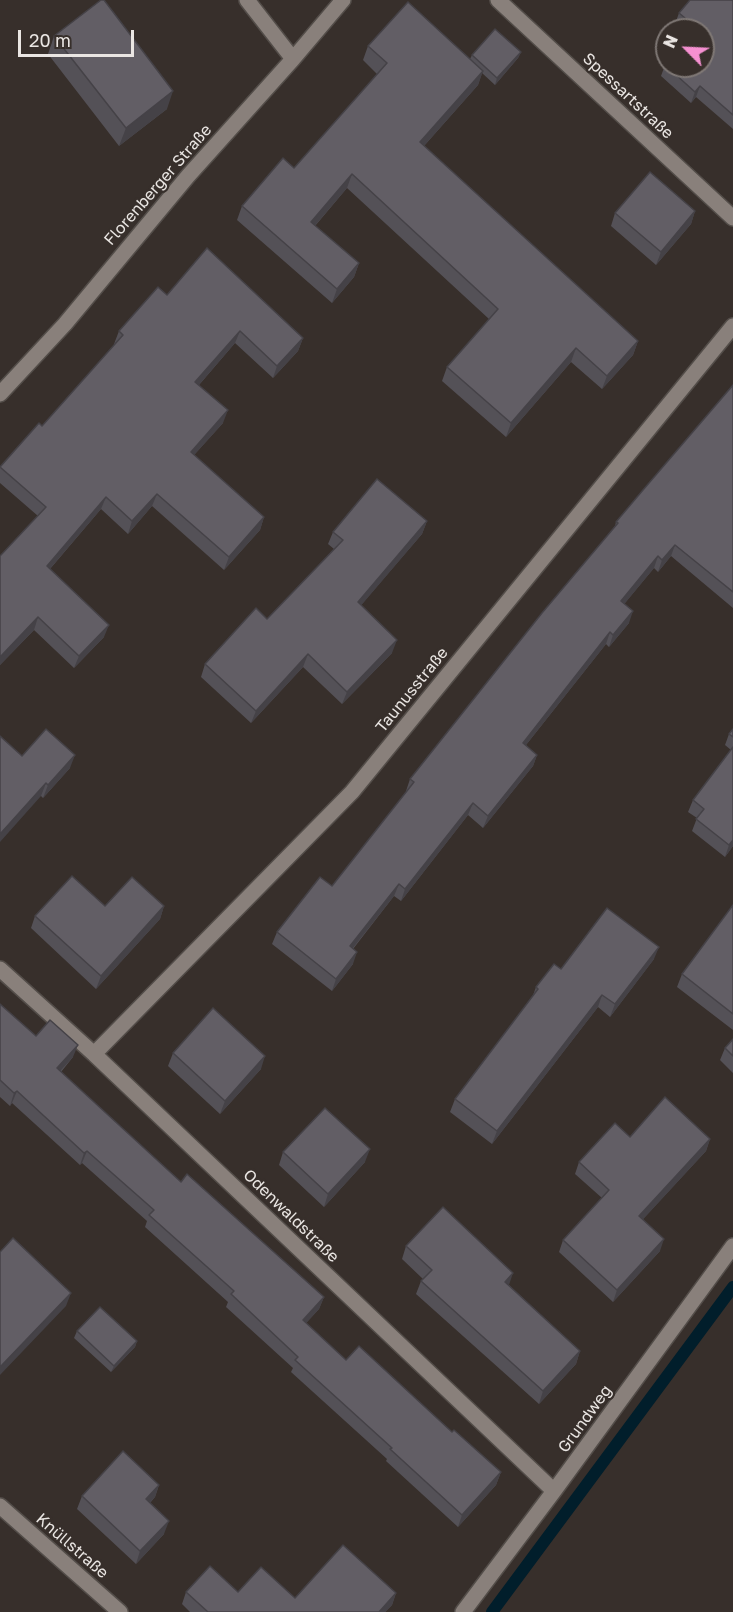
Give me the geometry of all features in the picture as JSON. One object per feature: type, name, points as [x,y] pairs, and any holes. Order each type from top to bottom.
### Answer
[{"type":"street","points":[[247,0],[293,59]]},
{"type":"street","name":"Florenberger Straße","points":[[0,394],[65,324],[188,176],[343,0]]},
{"type":"street","name":"Spessartstraße","points":[[498,0],[733,218]]},
{"type":"street","name":"Taunusstraße","points":[[94,1054],[352,792],[733,326]]},
{"type":"street","name":"Odenwaldstraße","points":[[0,969],[94,1054],[554,1491]]},
{"type":"street","name":"Grundweg","points":[[464,1612],[733,1246]]},
{"type":"street","name":"Knüllstraße","points":[[0,1506],[120,1612]]},
{"type":"building","points":[[104,0],[173,91],[126,128],[54,36]]},
{"type":"building","points":[[690,0],[733,1],[733,115],[700,86],[695,92],[679,78],[715,78],[715,18],[685,18],[679,13]]},
{"type":"building","points":[[408,2],[483,71],[420,142],[638,341],[607,376],[576,348],[511,423],[447,367],[498,309],[352,174],[311,222],[359,263],[337,289],[242,206],[283,158],[294,168],[387,63],[368,46]]},
{"type":"building","points":[[495,29],[521,52],[497,78],[472,55]]},
{"type":"building","points":[[650,172],[695,211],[661,252],[615,213]]},
{"type":"building","points":[[207,248],[303,338],[277,366],[240,331],[195,382],[228,410],[191,452],[264,517],[229,557],[157,494],[132,521],[106,497],[47,566],[109,625],[79,656],[38,617],[0,657],[0,556],[46,507],[0,467],[39,423],[42,426],[123,335],[119,331],[158,287],[167,295]]},
{"type":"building","points":[[733,385],[733,592],[675,545],[662,560],[658,556],[621,601],[633,611],[613,635],[610,632],[523,743],[537,755],[488,816],[473,803],[405,889],[399,884],[350,946],[357,952],[336,979],[277,932],[320,877],[332,886],[414,782],[410,779],[542,613]]},
{"type":"building","points":[[377,479],[427,521],[358,602],[397,640],[347,692],[308,654],[256,711],[205,664],[256,608],[267,619],[343,540],[333,532]]},
{"type":"building","points":[[46,729],[75,755],[0,834],[0,736],[22,756]]},
{"type":"building","points":[[733,747],[733,840],[729,845],[696,819],[704,809],[693,800]]},
{"type":"building","points":[[72,876],[105,906],[132,877],[164,906],[101,976],[35,916]]},
{"type":"building","points":[[733,905],[733,1014],[682,974]]},
{"type":"building","points":[[607,908],[659,947],[615,1004],[602,995],[497,1131],[455,1099],[538,989],[536,987],[554,964],[561,969]]},
{"type":"building","points":[[0,1004],[36,1036],[50,1020],[78,1045],[57,1068],[181,1182],[187,1174],[324,1297],[303,1320],[346,1360],[359,1346],[452,1432],[454,1430],[501,1472],[462,1515],[295,1360],[298,1357],[231,1294],[234,1291],[149,1215],[154,1210],[87,1151],[84,1153],[17,1091],[14,1093],[0,1080]]},
{"type":"building","points":[[213,1008],[265,1056],[225,1101],[173,1053]]},
{"type":"building","points":[[733,1039],[733,1056],[725,1048]]},
{"type":"building","points":[[665,1097],[710,1139],[639,1216],[664,1239],[617,1290],[563,1240],[609,1190],[579,1162],[615,1123],[630,1137]]},
{"type":"building","points":[[325,1108],[370,1149],[328,1194],[283,1152]]},
{"type":"building","points":[[443,1207],[513,1273],[505,1282],[580,1351],[543,1391],[421,1281],[432,1270],[406,1246]]},
{"type":"building","points":[[13,1238],[71,1293],[0,1367],[0,1252]]},
{"type":"building","points":[[100,1307],[137,1341],[114,1366],[77,1331]]},
{"type":"building","points":[[123,1451],[159,1485],[146,1499],[169,1521],[140,1551],[82,1496]]},
{"type":"building","points":[[343,1545],[396,1593],[379,1612],[208,1612],[186,1592],[210,1566],[238,1592],[261,1567],[295,1598]]},
{"type":"waterway","points":[[492,1612],[733,1287]]}]
